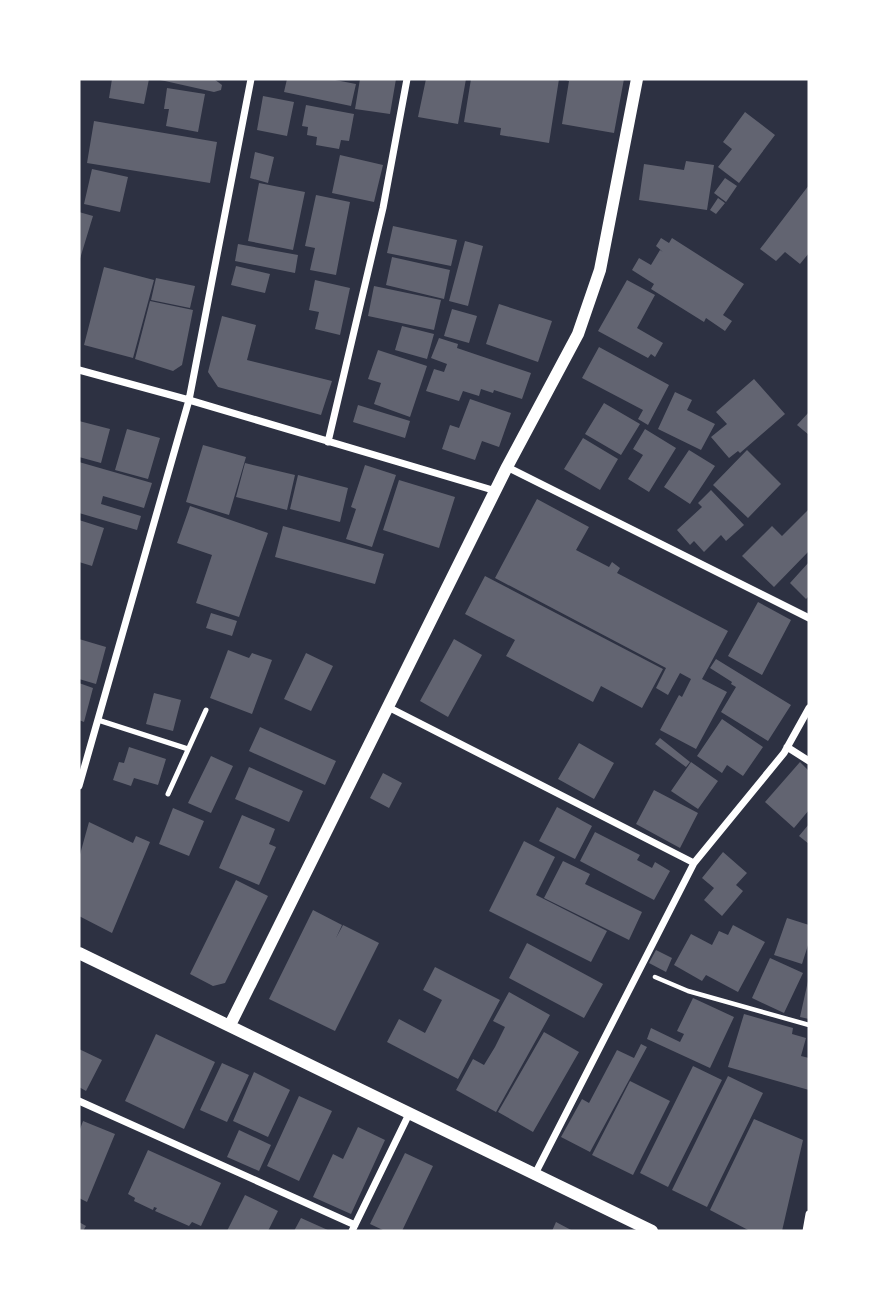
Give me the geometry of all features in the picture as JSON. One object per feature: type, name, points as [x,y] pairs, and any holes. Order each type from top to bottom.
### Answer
[{"type":"street","points":[[79,786],[189,400],[251,79]]},
{"type":"street","points":[[328,442],[383,208],[407,79]]},
{"type":"street","points":[[230,1025],[507,467],[579,334],[600,270],[637,79]]},
{"type":"street","points":[[79,370],[496,491]]},
{"type":"street","points":[[507,467],[809,618]]},
{"type":"street","points":[[388,707],[694,863]]},
{"type":"street","points":[[534,1176],[694,863],[787,747],[809,708]]},
{"type":"street","points":[[787,747],[809,761]]},
{"type":"street","points":[[79,953],[652,1231]]},
{"type":"street","points":[[79,1101],[353,1228],[409,1114]]},
{"type":"street","points":[[806,1231],[809,1214]]},
{"type":"lane","points":[[168,794],[206,710]]},
{"type":"lane","points":[[98,720],[188,749]]},
{"type":"path","points":[[638,970],[688,991],[809,1025]]},
{"type":"building","points":[[112,79],[149,79],[144,104],[109,98]]},
{"type":"building","points":[[156,79],[214,79],[222,85],[221,90],[214,92]]},
{"type":"building","points":[[287,79],[330,79],[356,84],[351,106],[284,92]]},
{"type":"building","points":[[360,79],[396,79],[390,114],[355,109]]},
{"type":"building","points":[[426,79],[466,79],[458,124],[418,117]]},
{"type":"building","points":[[471,79],[559,79],[549,143],[500,135],[501,128],[464,122]]},
{"type":"building","points":[[563,79],[624,79],[614,133],[562,124],[569,81]]},
{"type":"building","points":[[167,88],[205,94],[198,132],[166,126],[169,109],[164,109]]},
{"type":"building","points":[[263,96],[294,102],[287,136],[257,130]]},
{"type":"building","points":[[306,105],[354,114],[349,141],[341,140],[339,149],[316,145],[317,137],[307,135],[308,127],[302,126]]},
{"type":"building","points":[[745,112],[775,135],[739,183],[718,167],[732,149],[723,142]]},
{"type":"building","points":[[94,121],[217,142],[210,183],[87,163]]},
{"type":"building","points":[[255,152],[274,157],[268,183],[250,178]]},
{"type":"building","points":[[340,155],[383,165],[374,202],[332,193]]},
{"type":"building","points":[[686,161],[714,165],[707,210],[639,200],[644,164],[684,170]]},
{"type":"building","points":[[92,169],[128,177],[120,212],[84,204]]},
{"type":"building","points":[[725,178],[737,186],[726,202],[714,193]]},
{"type":"building","points":[[259,183],[305,192],[293,250],[248,241]]},
{"type":"building","points":[[809,185],[809,253],[800,264],[785,252],[776,261],[760,249]]},
{"type":"building","points":[[316,195],[350,202],[336,275],[310,270],[315,248],[305,246]]},
{"type":"building","points":[[718,198],[725,203],[716,214],[710,210]]},
{"type":"building","points":[[79,212],[93,216],[79,262]]},
{"type":"building","points":[[393,226],[457,240],[451,266],[387,253]]},
{"type":"building","points":[[661,238],[669,243],[672,238],[744,284],[723,315],[732,321],[725,331],[706,318],[704,322],[651,289],[654,284],[632,270],[639,258],[651,265],[660,250],[663,252],[656,246]]},
{"type":"building","points":[[465,241],[483,246],[468,306],[449,301]]},
{"type":"building","points":[[238,244],[298,255],[295,273],[235,261]]},
{"type":"building","points":[[392,257],[450,270],[444,299],[386,285]]},
{"type":"building","points":[[236,266],[270,274],[265,293],[231,285]]},
{"type":"building","points":[[104,267],[154,280],[133,358],[84,345]]},
{"type":"building","points":[[156,278],[195,286],[190,308],[151,300]]},
{"type":"building","points":[[315,280],[350,288],[340,335],[315,329],[319,312],[309,310]]},
{"type":"building","points":[[627,280],[655,295],[637,328],[663,343],[655,357],[651,354],[648,358],[598,331]]},
{"type":"building","points":[[374,286],[441,300],[434,330],[368,316]]},
{"type":"building","points":[[150,301],[193,310],[182,365],[173,371],[135,359]]},
{"type":"building","points":[[499,304],[552,321],[538,362],[486,344]]},
{"type":"building","points":[[452,309],[477,316],[469,343],[444,336]]},
{"type":"building","points":[[222,316],[256,325],[247,360],[332,381],[321,415],[218,387],[208,372]]},
{"type":"building","points":[[402,326],[434,334],[427,359],[395,350]]},
{"type":"building","points":[[439,338],[458,344],[457,348],[531,373],[522,399],[494,390],[493,393],[481,389],[479,396],[463,391],[459,401],[426,391],[434,369],[444,372],[447,364],[431,358]]},
{"type":"building","points":[[599,347],[669,385],[648,425],[638,419],[643,410],[582,378]]},
{"type":"building","points":[[378,350],[427,366],[410,417],[374,404],[381,383],[368,379]]},
{"type":"building","points":[[754,379],[785,414],[740,453],[738,451],[729,458],[711,437],[727,424],[716,412]]},
{"type":"building","points":[[675,392],[692,400],[687,410],[715,424],[701,450],[658,429]]},
{"type":"building","points":[[470,399],[511,413],[499,447],[482,441],[475,460],[442,449],[450,425],[459,428]]},
{"type":"building","points":[[604,403],[640,424],[621,455],[585,434]]},
{"type":"building","points":[[358,405],[410,421],[405,438],[353,422]]},
{"type":"building","points":[[809,412],[809,435],[797,425]]},
{"type":"building","points":[[79,421],[110,429],[101,463],[79,457]]},
{"type":"building","points":[[127,429],[160,438],[148,479],[115,470]]},
{"type":"building","points":[[645,429],[676,448],[649,492],[628,479],[643,455],[633,449]]},
{"type":"building","points":[[583,438],[618,459],[600,490],[564,469]]},
{"type":"building","points":[[203,445],[246,457],[229,515],[186,502]]},
{"type":"building","points":[[689,450],[715,466],[690,504],[664,487]]},
{"type":"building","points":[[747,450],[781,484],[748,518],[713,485]]},
{"type":"building","points":[[79,462],[152,483],[144,508],[103,496],[101,504],[141,516],[137,530],[79,513]]},
{"type":"building","points":[[245,463],[295,475],[287,510],[236,497]]},
{"type":"building","points":[[365,465],[396,475],[372,547],[346,539],[356,509],[351,507]]},
{"type":"building","points":[[298,475],[348,488],[340,522],[290,509]]},
{"type":"building","points":[[399,480],[455,497],[439,548],[383,530]]},
{"type":"building","points":[[711,490],[744,525],[726,541],[721,535],[704,552],[694,541],[690,545],[677,530],[702,507],[698,503]]},
{"type":"building","points":[[537,499],[589,527],[576,550],[609,567],[612,562],[620,568],[617,573],[728,631],[702,679],[727,692],[696,749],[660,730],[691,679],[680,673],[668,695],[656,688],[666,668],[495,578]]},
{"type":"building","points":[[190,506],[268,533],[239,617],[196,603],[212,555],[177,543]]},
{"type":"building","points":[[809,509],[809,551],[774,587],[742,556],[772,526],[782,536]]},
{"type":"building","points":[[79,520],[104,528],[92,566],[79,562]]},
{"type":"building","points":[[283,526],[384,554],[375,584],[275,557]]},
{"type":"building","points":[[809,562],[809,596],[806,599],[790,583]]},
{"type":"building","points":[[485,576],[663,669],[642,708],[601,686],[593,702],[506,656],[515,640],[465,614]]},
{"type":"building","points":[[758,602],[791,620],[762,675],[728,656]]},
{"type":"building","points":[[211,613],[237,621],[232,636],[206,628]]},
{"type":"building","points":[[79,639],[106,647],[96,684],[79,679]]},
{"type":"building","points":[[454,639],[482,655],[448,717],[420,701]]},
{"type":"building","points":[[228,650],[249,658],[252,653],[272,660],[252,714],[210,698]]},
{"type":"building","points":[[306,653],[333,666],[311,711],[284,699]]},
{"type":"building","points":[[716,659],[791,705],[768,741],[721,712],[736,687],[710,668]]},
{"type":"building","points":[[79,683],[93,688],[84,722],[79,720]]},
{"type":"building","points":[[154,693],[181,700],[173,731],[146,724]]},
{"type":"building","points":[[722,719],[763,747],[743,776],[727,765],[722,773],[697,756]]},
{"type":"building","points":[[260,727],[336,761],[325,785],[249,751]]},
{"type":"building","points":[[660,738],[690,762],[686,767],[655,744]]},
{"type":"building","points":[[579,743],[614,763],[594,799],[558,779]]},
{"type":"building","points":[[129,747],[166,759],[158,785],[134,778],[131,786],[113,780],[119,762],[124,763]]},
{"type":"building","points":[[211,756],[233,766],[211,813],[188,803]]},
{"type":"building","points":[[691,762],[718,781],[698,809],[671,791]]},
{"type":"building","points":[[800,762],[809,771],[809,810],[794,828],[765,802]]},
{"type":"building","points":[[249,767],[303,791],[289,822],[235,799]]},
{"type":"building","points":[[383,773],[402,783],[389,808],[370,798]]},
{"type":"building","points":[[654,790],[698,813],[680,848],[636,824]]},
{"type":"building","points":[[557,807],[592,826],[575,859],[539,841]]},
{"type":"building","points":[[173,808],[204,821],[189,856],[159,844]]},
{"type":"building","points":[[242,815],[275,829],[269,844],[276,847],[259,885],[219,868]]},
{"type":"building","points":[[89,822],[133,843],[136,836],[150,842],[112,933],[79,916],[79,858]]},
{"type":"building","points":[[809,824],[809,844],[799,836]]},
{"type":"building","points":[[595,832],[640,855],[637,860],[652,868],[655,862],[670,871],[654,900],[580,861]]},
{"type":"building","points":[[524,841],[555,857],[536,895],[607,931],[591,962],[489,911]]},
{"type":"building","points":[[723,852],[747,873],[736,885],[743,891],[722,916],[704,900],[714,888],[702,878]]},
{"type":"building","points":[[563,861],[590,874],[585,884],[642,912],[629,940],[544,898]]},
{"type":"building","points":[[236,880],[268,896],[225,983],[213,986],[190,974]]},
{"type":"building","points":[[313,910],[342,925],[336,938],[343,925],[379,943],[335,1031],[269,999]]},
{"type":"building","points":[[787,918],[809,925],[809,942],[802,964],[774,955]]},
{"type":"building","points":[[733,925],[765,942],[738,992],[706,975],[702,981],[674,965],[691,934],[712,945],[719,931],[728,935]]},
{"type":"building","points":[[527,943],[603,984],[584,1018],[509,978]]},
{"type":"building","points":[[656,950],[672,958],[666,972],[649,963]]},
{"type":"building","points":[[770,958],[803,973],[784,1013],[752,998]]},
{"type":"building","points":[[435,967],[500,1000],[458,1079],[387,1042],[399,1019],[425,1033],[442,1000],[423,990]]},
{"type":"building","points":[[809,981],[809,1019],[800,1017]]},
{"type":"building","points":[[509,992],[550,1015],[496,1112],[456,1090],[473,1059],[484,1065],[495,1047],[505,1027],[493,1021]]},
{"type":"building","points":[[693,998],[734,1017],[710,1068],[647,1039],[651,1028],[680,1042],[684,1034],[677,1031]]},
{"type":"building","points":[[744,1014],[793,1028],[792,1034],[806,1038],[801,1056],[809,1058],[809,1090],[728,1067]]},
{"type":"building","points":[[544,1032],[579,1052],[533,1132],[498,1112]]},
{"type":"building","points":[[156,1034],[215,1062],[184,1129],[125,1101]]},
{"type":"building","points":[[641,1044],[647,1047],[590,1152],[561,1137],[582,1099],[589,1103],[617,1050],[634,1058]]},
{"type":"building","points":[[79,1049],[102,1060],[86,1091],[79,1087]]},
{"type":"building","points":[[222,1063],[249,1075],[227,1122],[200,1110]]},
{"type":"building","points":[[693,1066],[722,1080],[668,1187],[640,1173]]},
{"type":"building","points":[[254,1072],[290,1090],[268,1137],[233,1121]]},
{"type":"building","points":[[728,1076],[763,1093],[707,1207],[672,1190]]},
{"type":"building","points":[[630,1081],[670,1101],[633,1175],[592,1155]]},
{"type":"building","points":[[299,1096],[332,1111],[299,1181],[267,1166]]},
{"type":"building","points":[[754,1119],[803,1140],[782,1231],[750,1231],[710,1210]]},
{"type":"building","points":[[83,1121],[115,1134],[87,1202],[79,1198],[79,1132]]},
{"type":"building","points":[[358,1127],[385,1140],[351,1214],[313,1197],[333,1154],[343,1159]]},
{"type":"building","points":[[239,1130],[271,1145],[259,1171],[227,1157]]},
{"type":"building","points":[[148,1150],[221,1183],[201,1226],[192,1222],[189,1226],[155,1211],[157,1208],[154,1207],[153,1210],[134,1201],[135,1198],[128,1194]]},
{"type":"building","points":[[405,1153],[433,1166],[402,1231],[385,1231],[370,1224]]},
{"type":"building","points":[[245,1195],[278,1211],[268,1231],[227,1231]]},
{"type":"building","points":[[301,1218],[330,1231],[294,1231]]},
{"type":"building","points":[[79,1222],[86,1226],[83,1231],[79,1231]]},
{"type":"building","points":[[556,1222],[573,1231],[552,1231]]}]
